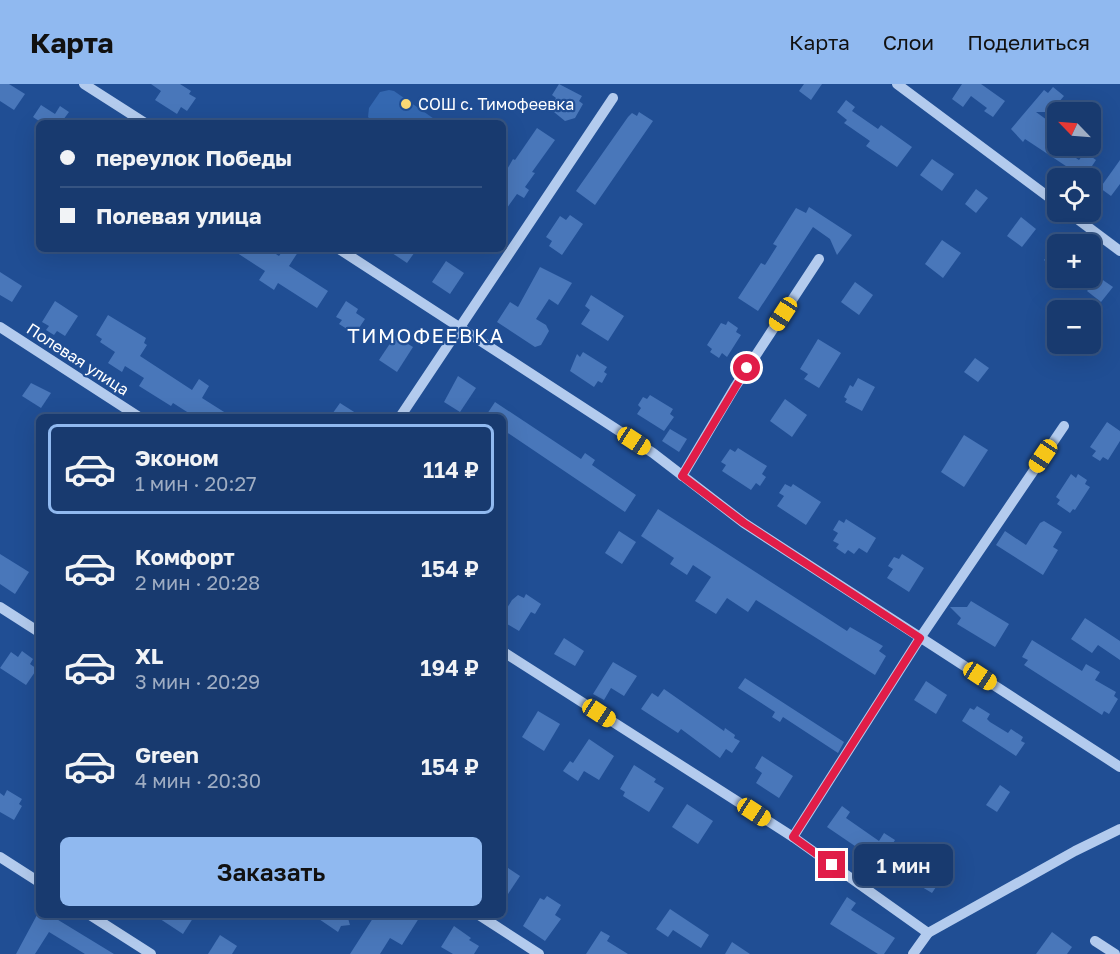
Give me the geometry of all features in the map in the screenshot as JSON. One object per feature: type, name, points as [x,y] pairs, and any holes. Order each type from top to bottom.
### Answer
[{"type":"street","points":[[84,84],[140,120]]},
{"type":"street","points":[[897,84],[1047,196]]},
{"type":"street","points":[[402,414],[613,98]]},
{"type":"street","points":[[1081,222],[1120,251]]},
{"type":"street","points":[[344,252],[653,453],[744,523],[1120,767]]},
{"type":"street","points":[[682,476],[735,387],[819,259]]},
{"type":"street","name":"Полевая улица","points":[[0,327],[134,414]]},
{"type":"street","points":[[793,837],[920,638],[1064,426]]},
{"type":"street","points":[[0,607],[36,630]]},
{"type":"street","points":[[506,654],[793,837],[928,933]]},
{"type":"street","points":[[913,954],[928,933],[1075,851],[1120,829]]},
{"type":"street","points":[[0,857],[36,880]]},
{"type":"street","points":[[95,918],[151,954]]},
{"type":"street","points":[[484,918],[539,954]]},
{"type":"street","points":[[1095,941],[1115,954]]},
{"type":"shaded area","points":[[394,91],[436,120],[371,120],[368,117],[369,108],[380,92]]},
{"type":"building","points":[[0,84],[9,84],[25,94],[14,110],[0,101]]},
{"type":"building","points":[[151,84],[180,84],[191,91],[189,94],[196,98],[187,111],[181,107],[177,114],[155,100],[161,91]]},
{"type":"building","points":[[559,84],[582,96],[579,101],[583,104],[575,118],[565,121],[549,108],[556,98],[552,95]]},
{"type":"building","points":[[804,84],[822,84],[811,100],[799,91]]},
{"type":"building","points":[[962,84],[981,84],[1005,101],[993,117],[984,111],[987,108],[971,96],[963,107],[952,99]]},
{"type":"building","points":[[1053,87],[1064,96],[1059,102],[1047,102],[1047,112],[1036,112],[1047,120],[1047,154],[1025,139],[1023,142],[1011,129],[1044,90],[1048,93]]},
{"type":"building","points":[[846,100],[855,107],[852,111],[878,129],[881,125],[912,147],[897,167],[866,146],[870,141],[844,123],[847,120],[837,112]]},
{"type":"building","points":[[41,105],[55,114],[60,106],[69,112],[63,120],[38,120],[33,117]]},
{"type":"building","points":[[639,112],[653,121],[595,205],[576,191],[628,117],[632,113],[637,116]]},
{"type":"building","points":[[537,128],[555,140],[532,172],[535,173],[525,187],[529,190],[524,198],[517,194],[506,209],[506,171],[513,159],[515,160]]},
{"type":"building","points":[[1051,156],[1073,156],[1079,160],[1082,156],[1090,156],[1096,160],[1091,168],[1069,168]]},
{"type":"building","points":[[932,159],[954,174],[942,191],[920,175]]},
{"type":"building","points":[[1120,160],[1120,184],[1111,196],[1101,187]]},
{"type":"building","points":[[976,189],[988,198],[976,213],[965,204]]},
{"type":"building","points":[[809,207],[852,235],[837,255],[830,239],[813,227],[758,311],[738,298],[761,263],[765,265],[777,246],[773,244],[796,208],[806,213]]},
{"type":"building","points":[[570,215],[583,224],[562,255],[549,246],[552,241],[546,237],[560,216],[566,220]]},
{"type":"building","points":[[1021,217],[1036,229],[1022,247],[1007,236]]},
{"type":"building","points":[[942,240],[961,253],[943,278],[925,264]]},
{"type":"building","points":[[236,252],[273,252],[279,256],[282,252],[298,252],[289,266],[328,291],[317,308],[278,283],[274,290],[259,280],[265,271]]},
{"type":"building","points":[[390,252],[415,252],[407,263]]},
{"type":"building","points":[[446,261],[464,273],[450,294],[432,282]]},
{"type":"building","points":[[540,267],[572,283],[558,305],[549,299],[536,319],[546,325],[549,331],[541,345],[535,347],[497,322],[510,302],[518,307]]},
{"type":"building","points":[[0,272],[22,286],[12,302],[0,295]]},
{"type":"building","points":[[1101,279],[1113,287],[1101,302],[1087,291],[1090,288],[1101,288]]},
{"type":"building","points":[[855,282],[873,295],[859,315],[841,302]]},
{"type":"building","points":[[591,295],[624,316],[608,341],[581,324],[590,310],[585,306]]},
{"type":"building","points":[[55,301],[78,316],[65,336],[57,331],[54,335],[46,330],[49,326],[42,322]]},
{"type":"building","points":[[346,301],[358,309],[356,313],[365,319],[355,334],[339,324],[342,320],[336,317]]},
{"type":"building","points":[[108,315],[146,338],[144,343],[147,345],[140,356],[192,390],[199,379],[209,386],[202,398],[227,414],[190,414],[173,403],[171,406],[139,386],[144,378],[125,366],[122,372],[108,363],[115,352],[100,342],[102,339],[96,335]]},
{"type":"building","points":[[728,321],[738,328],[736,332],[741,335],[727,357],[722,353],[719,358],[710,352],[712,349],[707,345],[721,323],[726,325]]},
{"type":"building","points":[[395,336],[413,347],[397,372],[379,360]]},
{"type":"building","points":[[818,339],[841,353],[819,388],[804,379],[808,374],[800,369]]},
{"type":"building","points":[[583,352],[607,367],[604,372],[607,374],[602,383],[598,381],[594,387],[570,371],[577,354],[580,357]]},
{"type":"building","points":[[975,358],[989,368],[978,382],[964,372]]},
{"type":"building","points":[[458,376],[476,388],[460,412],[444,402]]},
{"type":"building","points":[[858,378],[875,387],[862,411],[845,402],[847,399],[844,397],[850,385],[853,387]]},
{"type":"building","points":[[31,383],[51,393],[41,408],[22,396]]},
{"type":"building","points":[[650,395],[673,409],[670,414],[674,417],[664,431],[637,414],[641,408],[638,405],[643,397],[647,399]]},
{"type":"building","points":[[785,399],[807,415],[792,437],[770,421]]},
{"type":"building","points":[[495,402],[581,459],[585,453],[595,460],[592,465],[636,495],[625,512],[506,432],[506,414],[487,414]]},
{"type":"building","points":[[340,403],[357,414],[332,414]]},
{"type":"building","points":[[1107,422],[1120,431],[1120,441],[1108,460],[1103,457],[1100,461],[1092,456],[1096,451],[1090,447]]},
{"type":"building","points":[[670,429],[687,439],[679,452],[662,441]]},
{"type":"building","points":[[964,435],[988,450],[964,487],[941,472]]},
{"type":"building","points":[[738,448],[767,466],[762,474],[766,477],[760,486],[756,483],[751,490],[722,471],[726,465],[721,462],[730,449],[735,452]]},
{"type":"building","points":[[1071,474],[1076,478],[1078,474],[1087,480],[1085,484],[1090,487],[1075,510],[1073,509],[1070,513],[1057,504],[1060,500],[1056,497]]},
{"type":"building","points":[[785,484],[791,487],[793,484],[821,502],[806,525],[777,506],[784,496],[779,493]]},
{"type":"building","points":[[658,509],[847,631],[850,627],[883,646],[879,651],[886,656],[875,675],[756,600],[748,612],[727,598],[716,614],[695,601],[711,577],[693,565],[687,575],[670,564],[674,558],[641,536]]},
{"type":"building","points":[[846,519],[876,538],[867,553],[859,548],[854,554],[848,550],[845,554],[836,548],[839,544],[833,541],[838,533],[833,530],[839,520],[844,523]]},
{"type":"building","points":[[1044,521],[1062,532],[1053,547],[1058,550],[1043,575],[996,545],[1005,531],[1026,545],[1040,523]]},
{"type":"building","points":[[619,531],[636,542],[622,564],[605,553]]},
{"type":"building","points":[[0,554],[29,572],[15,594],[0,584]]},
{"type":"building","points":[[902,554],[924,568],[909,592],[887,578],[893,569],[888,566],[894,557],[899,559]]},
{"type":"building","points":[[526,594],[541,604],[535,614],[531,612],[519,631],[506,623],[506,610],[518,595],[524,598]]},
{"type":"building","points":[[971,601],[1009,624],[995,647],[957,624],[961,618],[950,607],[967,607]]},
{"type":"building","points":[[1085,618],[1120,641],[1120,660],[1098,645],[1092,653],[1071,639]]},
{"type":"building","points":[[564,638],[584,651],[575,666],[554,654]]},
{"type":"building","points":[[1032,640],[1082,671],[1086,664],[1100,672],[1095,680],[1116,692],[1114,696],[1118,699],[1109,714],[1104,711],[1102,715],[1024,665],[1028,660],[1022,657]]},
{"type":"building","points":[[22,651],[33,659],[30,664],[36,668],[26,685],[0,668],[11,652],[18,657]]},
{"type":"building","points":[[613,662],[637,676],[624,696],[611,688],[604,700],[593,694]]},
{"type":"building","points":[[745,678],[844,742],[838,753],[783,717],[780,722],[772,717],[775,712],[738,688]]},
{"type":"building","points":[[926,681],[947,695],[936,714],[914,700]]},
{"type":"building","points":[[664,689],[724,731],[725,728],[735,735],[734,738],[740,741],[732,753],[726,749],[720,758],[681,729],[678,733],[641,709],[652,693],[658,697]]},
{"type":"building","points":[[977,706],[990,714],[987,719],[990,722],[1008,733],[1011,729],[1023,737],[1021,741],[1025,743],[1016,756],[962,721],[970,708],[974,710]]},
{"type":"building","points":[[538,711],[560,724],[544,751],[522,737]]},
{"type":"building","points":[[589,739],[614,756],[599,780],[584,771],[578,781],[563,771],[570,761],[573,763]]},
{"type":"building","points":[[762,756],[793,776],[779,798],[756,783],[762,773],[755,768]]},
{"type":"building","points":[[634,765],[656,779],[654,782],[664,788],[649,812],[623,796],[625,792],[620,789]]},
{"type":"building","points":[[1000,785],[1010,792],[997,812],[986,805]]},
{"type":"building","points":[[7,790],[22,799],[19,804],[22,806],[14,820],[0,812],[0,793],[4,796]]},
{"type":"building","points":[[687,804],[713,821],[698,844],[672,827]]},
{"type":"building","points":[[842,806],[850,812],[846,818],[879,841],[884,833],[895,840],[892,845],[942,878],[932,893],[887,866],[884,872],[871,864],[874,859],[827,827]]},
{"type":"building","points":[[506,867],[520,876],[506,897]]},
{"type":"building","points":[[547,896],[561,905],[555,915],[561,919],[545,941],[523,926],[540,898],[544,900]]},
{"type":"building","points":[[847,897],[856,903],[851,910],[895,938],[884,954],[878,954],[830,924]]},
{"type":"building","points":[[670,909],[709,935],[701,948],[673,930],[668,937],[656,929]]},
{"type":"building","points":[[36,917],[55,918],[114,954],[85,954],[49,932],[35,954],[16,954]]},
{"type":"building","points":[[159,918],[193,918],[183,934]]},
{"type":"building","points":[[317,918],[348,918],[350,925],[341,926],[338,932]]},
{"type":"building","points":[[373,918],[419,918],[402,945],[390,938],[380,954],[350,954]]},
{"type":"building","points":[[454,926],[479,946],[474,954],[453,954],[441,947]]},
{"type":"building","points":[[601,931],[610,936],[607,941],[628,954],[586,954]]},
{"type":"building","points":[[1052,932],[1072,947],[1067,954],[1036,954]]},
{"type":"building","points":[[220,935],[237,946],[232,954],[208,954]]},
{"type":"building","points":[[732,942],[750,954],[725,954]]},
{"type":"place","name":"СОШ с. Тимофеевка","points":[[406,104]]},
{"type":"district","name":"ТИМОФЕЕВКА","points":[[426,335]]},
{"type":"route","points":[[747,368],[682,476],[744,523],[920,638],[793,837],[832,865]]}]
